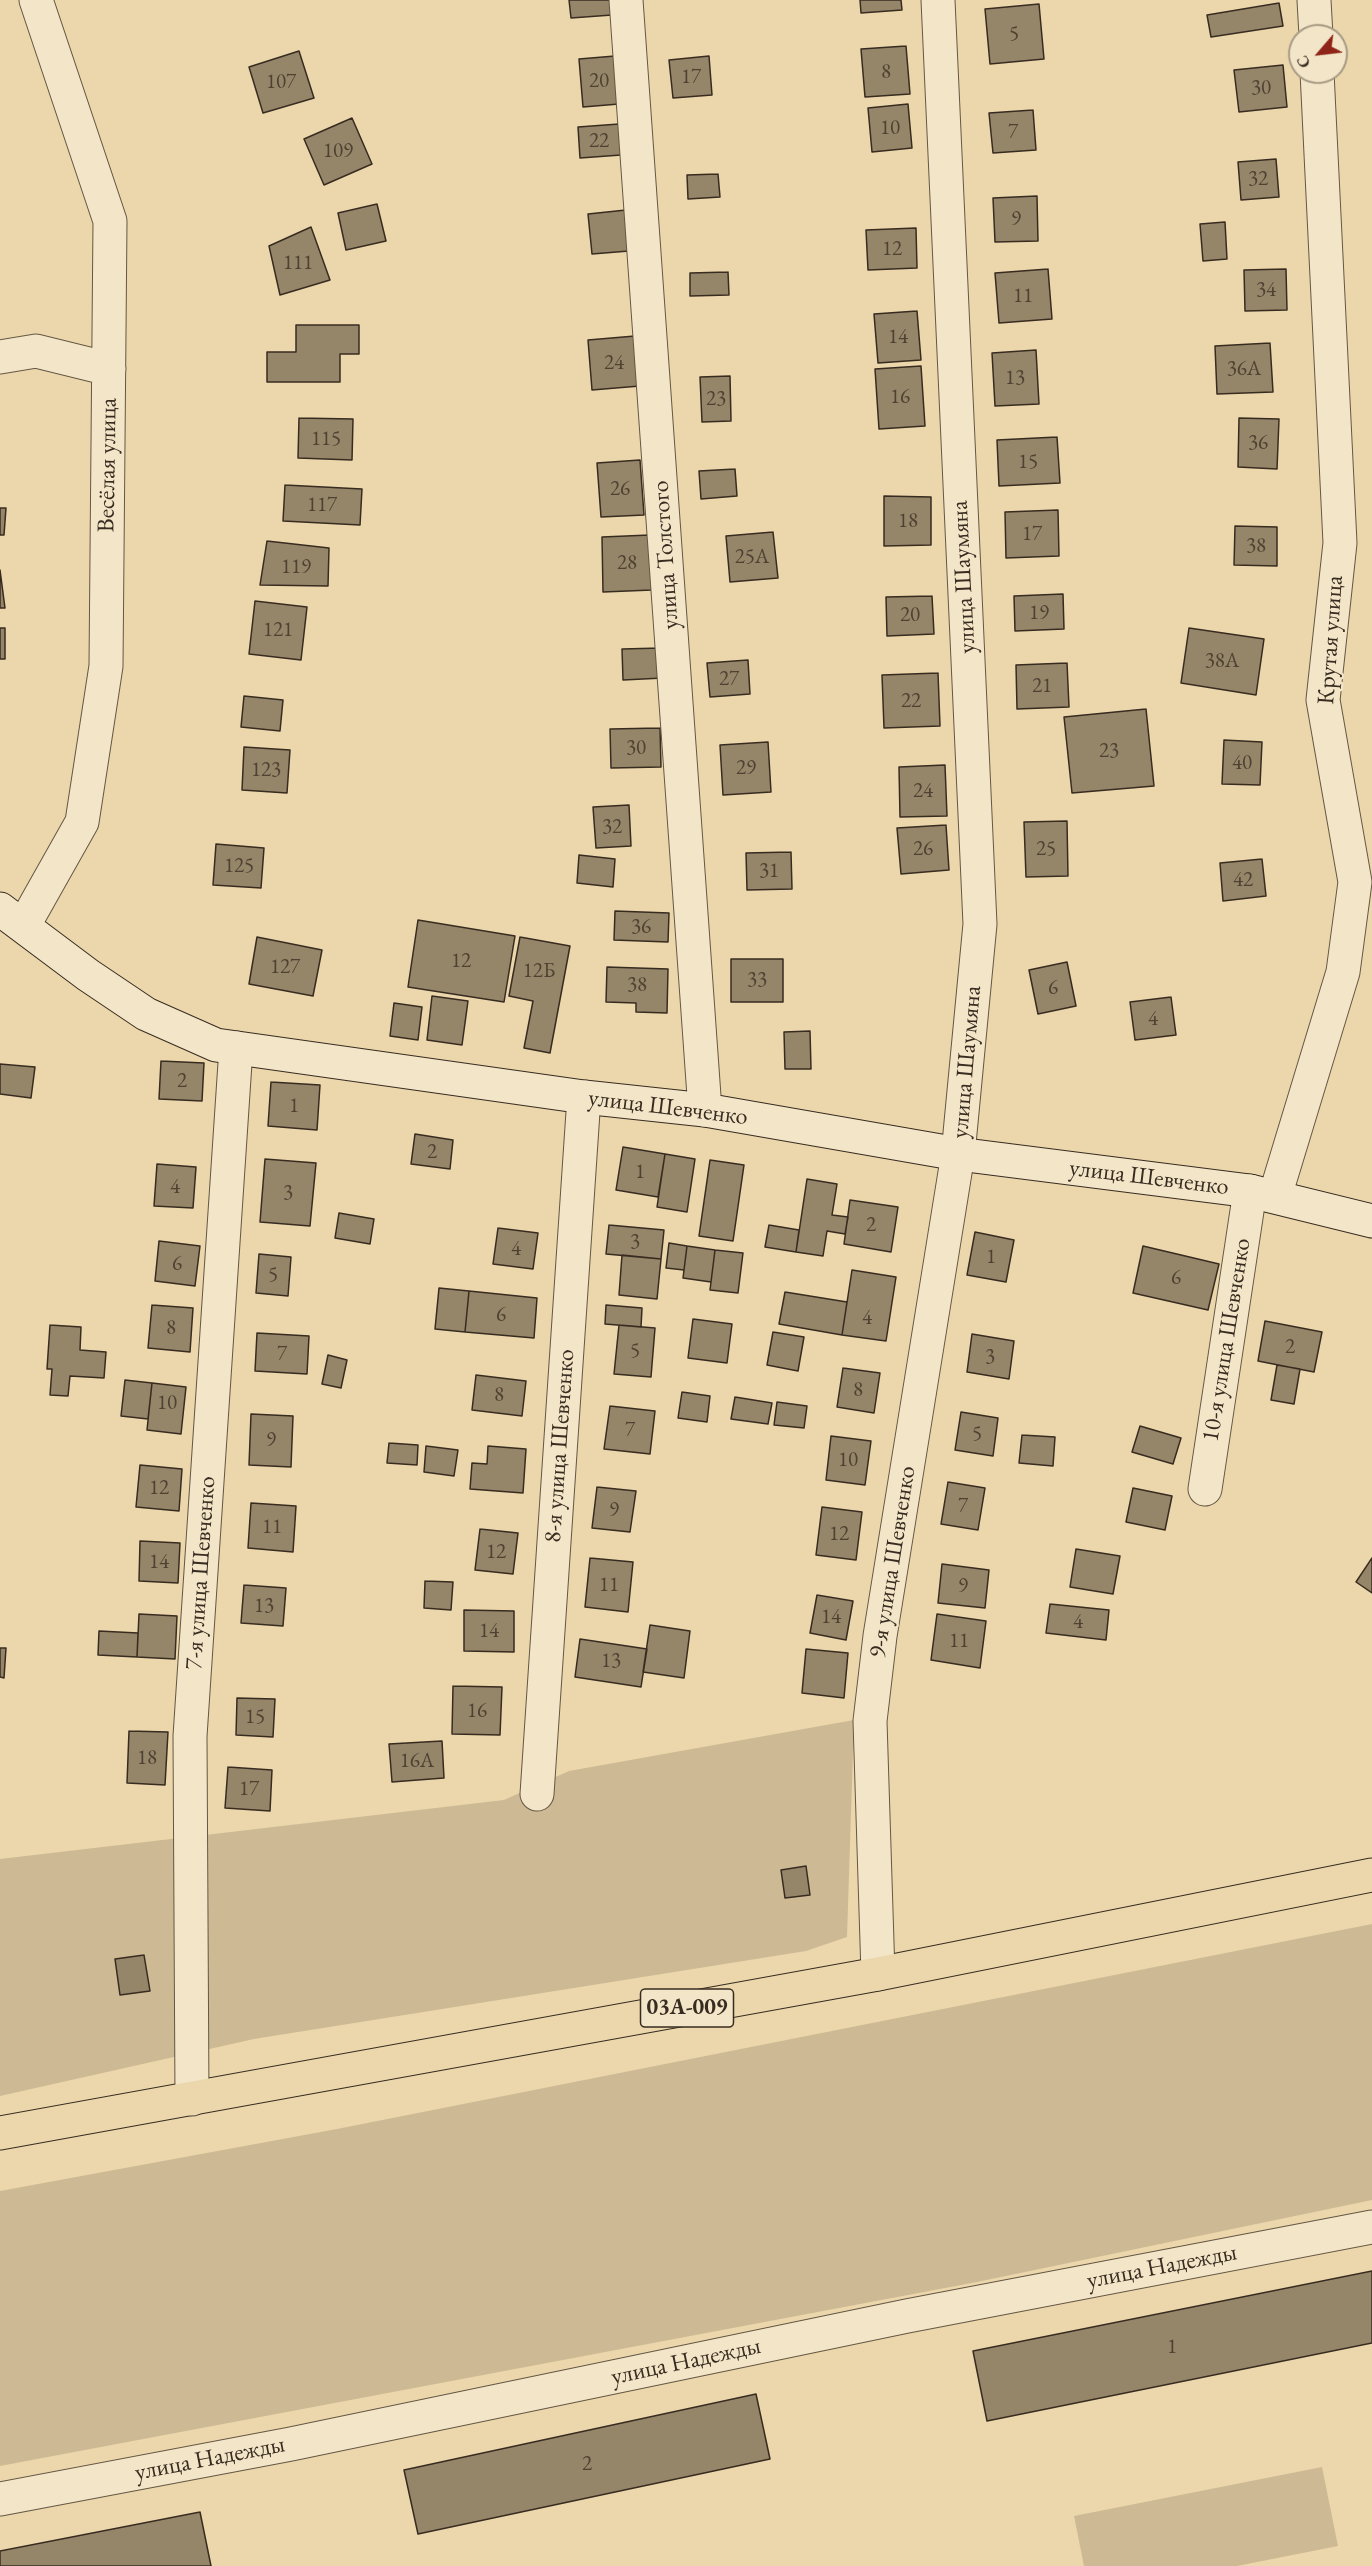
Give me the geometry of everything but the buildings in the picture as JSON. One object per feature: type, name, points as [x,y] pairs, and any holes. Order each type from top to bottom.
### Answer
[{"type":"main road","name":"03А-009","points":[[0,2133],[878,1974],[1372,1875]]},
{"type":"street","name":"Весёлая улица","points":[[12,917],[82,822],[106,666],[110,221],[36,0]]},
{"type":"street","name":"улица Толстого","points":[[626,0],[705,1110]]},
{"type":"street","name":"улица Шаумяна","points":[[938,0],[980,924],[958,1154]]},
{"type":"street","points":[[1314,0],[1315,24]]},
{"type":"street","name":"Крутая улица","points":[[1263,1193],[1342,972],[1363,883],[1323,700],[1340,543],[1318,84]]},
{"type":"street","points":[[0,357],[36,351],[109,369]]},
{"type":"street","name":"улица Шевченко","points":[[12,917],[88,975],[147,1014],[216,1045],[584,1097],[705,1110],[958,1154],[1263,1193],[1372,1221]]},
{"type":"street","name":"7-я улица Шевченко","points":[[192,2099],[190,1736],[236,1048]]},
{"type":"street","name":"8-я улица Шевченко","points":[[537,1794],[584,1097]]},
{"type":"street","name":"9-я улица Шевченко","points":[[878,1974],[870,1721],[882,1624],[958,1154]]},
{"type":"street","name":"10-я улица Шевченко","points":[[1205,1489],[1263,1193]]},
{"type":"street","name":"улица Надежды","points":[[0,2499],[291,2444],[907,2316],[1372,2227]]},
{"type":"shaded area","points":[[854,1720],[847,1937],[806,1951],[254,2039],[0,2096],[0,1859],[504,1800],[569,1771]]},
{"type":"shaded area","points":[[1372,1924],[1372,2200],[977,2282],[0,2466],[0,2191],[337,2129]]},
{"type":"shaded area","points":[[1322,2467],[1338,2546],[1237,2566],[1084,2566],[1074,2516]]}]
